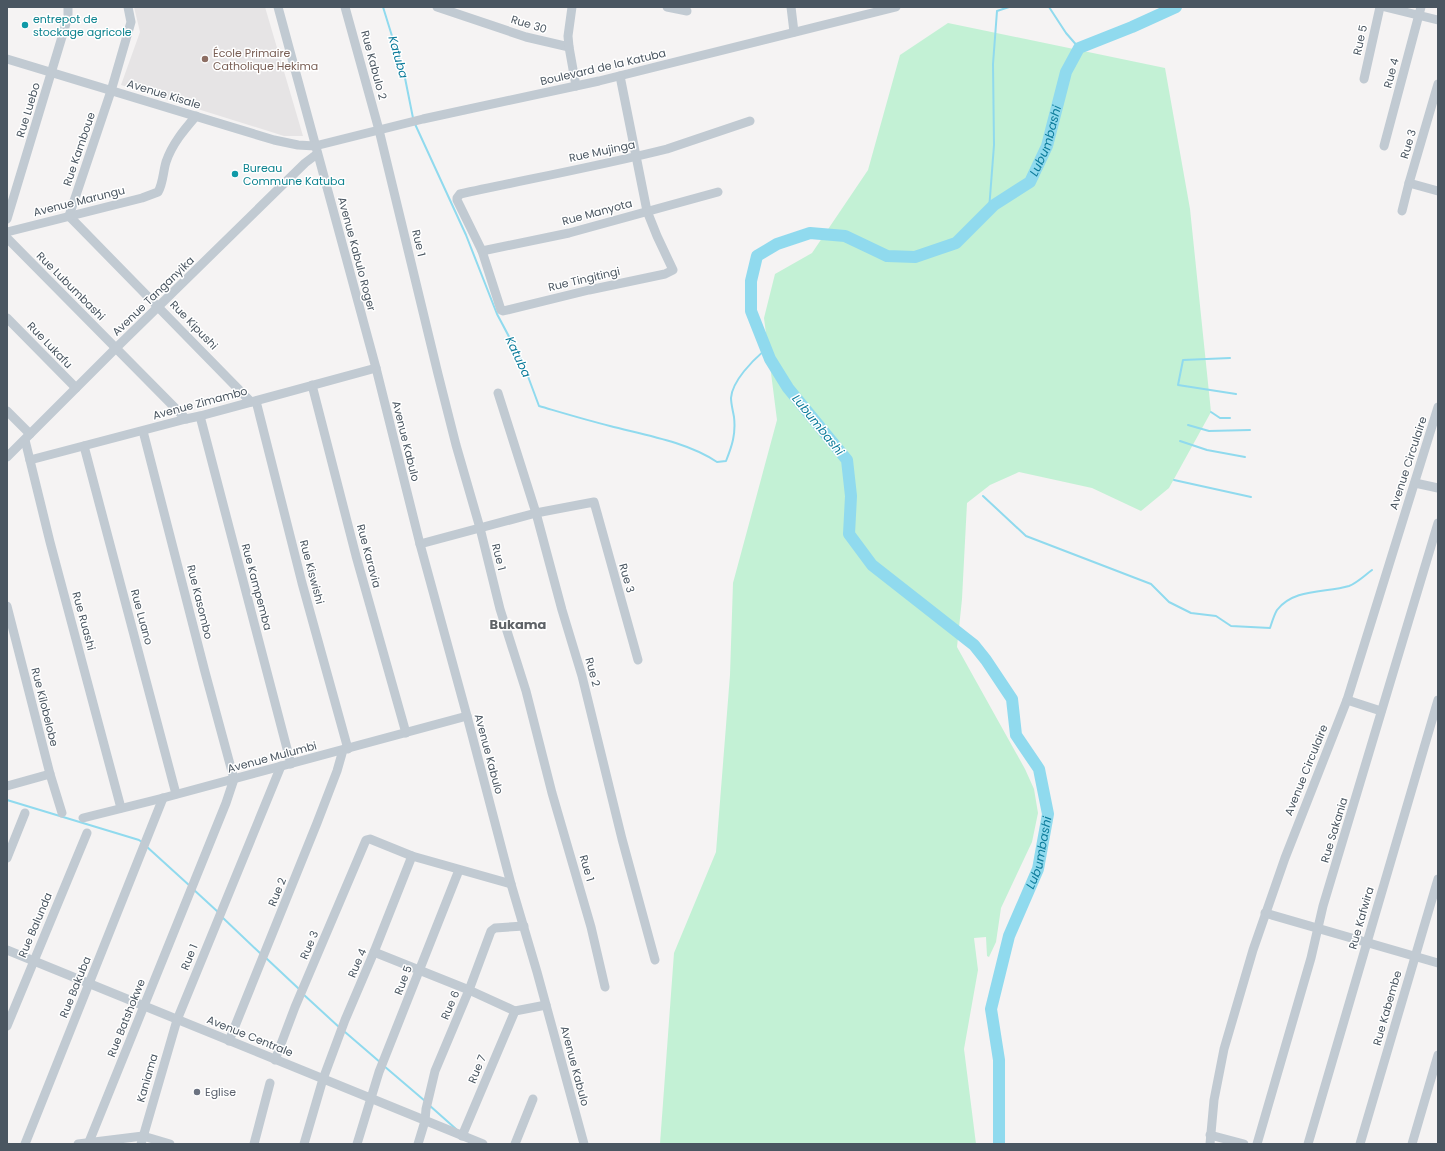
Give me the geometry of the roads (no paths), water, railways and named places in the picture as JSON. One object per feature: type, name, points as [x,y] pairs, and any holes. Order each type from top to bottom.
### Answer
[{"type":"street","name":"Rue Luebo","points":[[7,219],[52,73],[68,17],[68,7]]},
{"type":"street","name":"Rue Kamboue","points":[[69,216],[111,91],[131,22],[128,7]]},
{"type":"street","name":"Avenue Kabulo Roger","points":[[278,7],[376,368]]},
{"type":"street","name":"Rue Kabulo 2","points":[[345,7],[379,130]]},
{"type":"street","name":"Rue 30","points":[[437,7],[526,37],[569,47]]},
{"type":"street","points":[[572,7],[568,36],[576,86]]},
{"type":"street","points":[[667,7],[687,11]]},
{"type":"street","points":[[791,7],[794,32]]},
{"type":"street","name":"Boulevard de la Katuba","points":[[316,150],[379,130],[418,120],[620,76],[896,7]]},
{"type":"street","name":"Rue 5","points":[[1364,78],[1380,7]]},
{"type":"street","points":[[1385,7],[1420,11],[1438,20]]},
{"type":"street","name":"Rue 4","points":[[1384,146],[1420,11]]},
{"type":"street","name":"Avenue Kisale","points":[[7,59],[286,143],[316,150]]},
{"type":"street","points":[[620,76],[647,211]]},
{"type":"street","name":"Rue 3","points":[[1402,212],[1408,183],[1438,84]]},
{"type":"street","name":"Avenue Marungu","points":[[7,232],[142,198],[158,192],[170,151],[180,135],[196,116]]},
{"type":"street","name":"Rue Mujinga","points":[[482,252],[457,200],[458,196],[467,192],[667,149],[750,121]]},
{"type":"street","name":"Rue 1","points":[[379,130],[438,374],[480,528],[500,609],[526,691],[552,794],[591,927],[605,987]]},
{"type":"street","name":"Avenue Tanganyika","points":[[7,457],[305,163],[316,150]]},
{"type":"street","points":[[1408,183],[1438,191]]},
{"type":"street","name":"Rue Manyota","points":[[482,252],[569,232],[718,192]]},
{"type":"street","name":"Rue Tingitingi","points":[[482,252],[501,310],[503,311],[589,290],[661,275],[673,270],[647,211]]},
{"type":"street","name":"Rue Kipushi","points":[[69,216],[253,401]]},
{"type":"street","name":"Rue Lubumbashi","points":[[7,238],[186,419]]},
{"type":"street","name":"Rue Lukafu","points":[[7,318],[76,388]]},
{"type":"street","name":"Avenue Zimambo","points":[[30,460],[376,368]]},
{"type":"street","name":"Avenue Kabulo","points":[[376,368],[420,544],[467,716],[510,884],[524,926],[584,1144]]},
{"type":"street","name":"Rue Karavia","points":[[312,385],[356,556],[406,733]]},
{"type":"street","name":"Rue 2","points":[[498,393],[536,513],[562,610],[582,676],[622,839],[655,960]]},
{"type":"street","name":"Rue Kiswishi","points":[[253,401],[345,749]]},
{"type":"street","name":"Avenue Circulaire","points":[[1210,1140],[1214,1100],[1224,1049],[1265,912],[1300,817],[1347,700],[1398,531],[1438,407]]},
{"type":"street","points":[[7,411],[28,437]]},
{"type":"street","name":"Rue Kampemba","points":[[200,416],[291,764]]},
{"type":"street","name":"Rue Kasombo","points":[[143,431],[234,779]]},
{"type":"street","name":"Rue Ruashi","points":[[28,437],[30,460],[50,542],[121,808]]},
{"type":"street","name":"Rue Luano","points":[[84,446],[176,794]]},
{"type":"street","points":[[1415,482],[1438,488]]},
{"type":"street","name":"Rue 3","points":[[536,513],[594,502],[638,660]]},
{"type":"street","points":[[420,544],[536,513]]},
{"type":"street","name":"Rue Sakania","points":[[1257,1144],[1311,958],[1318,927],[1438,523]]},
{"type":"street","name":"Rue Kilobelobe","points":[[7,606],[50,774],[62,813]]},
{"type":"street","points":[[1347,700],[1382,711]]},
{"type":"street","name":"Rue Kafwira","points":[[1308,1144],[1438,700]]},
{"type":"street","name":"Avenue Mulumbi","points":[[83,818],[291,764],[467,716]]},
{"type":"street","name":"Rue 2","points":[[228,1041],[317,823],[345,749]]},
{"type":"street","name":"Rue 1","points":[[177,1020],[281,766]]},
{"type":"street","points":[[7,786],[50,774]]},
{"type":"street","name":"Rue Batshokwe","points":[[89,1142],[226,803],[234,779]]},
{"type":"street","name":"Rue Bakuba","points":[[25,1144],[163,798]]},
{"type":"street","points":[[7,858],[25,813]]},
{"type":"street","name":"Rue Balunda","points":[[7,1026],[87,833]]},
{"type":"street","name":"Rue 3","points":[[275,1060],[366,840],[370,839],[412,856]]},
{"type":"street","points":[[412,856],[510,884]]},
{"type":"street","name":"Rue 4","points":[[304,1144],[323,1079],[345,1020],[412,856]]},
{"type":"street","name":"Rue 5","points":[[357,1144],[379,1072],[459,870]]},
{"type":"street","name":"Rue Kabembe","points":[[1360,1144],[1438,879]]},
{"type":"street","points":[[1265,912],[1438,963]]},
{"type":"street","name":"Rue 6","points":[[418,1144],[425,1121],[426,1109],[435,1071],[469,990],[491,931],[495,928],[524,926]]},
{"type":"street","name":"Avenue Centrale","points":[[7,950],[477,1143]]},
{"type":"street","points":[[374,952],[469,990],[515,1011],[546,1005]]},
{"type":"street","name":"Rue 7","points":[[462,1136],[515,1011]]},
{"type":"street","name":"Kaniama","points":[[142,1140],[177,1020]]},
{"type":"street","points":[[1412,1144],[1438,1056]]},
{"type":"street","points":[[254,1144],[270,1084]]},
{"type":"street","points":[[515,1144],[533,1099]]},
{"type":"street","points":[[78,1144],[89,1142],[142,1140],[170,1144]]},
{"type":"street","points":[[1210,1140],[1244,1144]]},
{"type":"waterway","name":"Katuba","points":[[383,7],[405,78],[413,118]]},
{"type":"waterway","points":[[989,210],[994,145],[993,64],[997,11],[1009,7]]},
{"type":"waterway","points":[[1049,7],[1066,33],[1079,48]]},
{"type":"waterway","name":"Lubumbashi","points":[[999,1144],[999,1060],[991,1009],[1009,936],[1038,869],[1048,814],[1039,769],[1016,735],[1012,699],[974,645],[872,565],[849,534],[851,496],[847,460],[788,388],[770,359],[751,311],[751,281],[757,256],[777,244],[810,233],[845,236],[887,256],[915,257],[956,243],[994,205],[1030,182],[1047,146],[1066,72],[1079,48],[1132,27],[1176,7]]},
{"type":"waterway","name":"Katuba","points":[[415,124],[466,235],[497,314],[523,363],[539,406],[679,444],[693,449],[717,462],[726,461],[732,445],[734,434],[734,417],[731,400],[732,391],[744,371],[766,349]]},
{"type":"waterway","points":[[1230,358],[1183,360],[1178,385],[1236,394]]},
{"type":"waterway","points":[[1211,412],[1220,418],[1230,418]]},
{"type":"waterway","points":[[1188,425],[1209,431],[1250,430]]},
{"type":"waterway","points":[[1180,441],[1207,450],[1245,457]]},
{"type":"waterway","points":[[1174,480],[1251,497]]},
{"type":"waterway","points":[[983,496],[1026,536],[1151,584],[1169,602],[1191,613],[1216,616],[1231,626],[1270,628],[1277,610],[1292,598],[1311,592],[1352,585],[1372,570]]},
{"type":"waterway","points":[[7,800],[139,840],[143,843]]},
{"type":"waterway","points":[[146,846],[190,886]]},
{"type":"waterway","points":[[193,889],[218,912]]},
{"type":"waterway","points":[[222,917],[261,954]]},
{"type":"waterway","points":[[266,958],[299,989]]},
{"type":"waterway","points":[[303,994],[340,1028]]},
{"type":"waterway","points":[[345,1032],[381,1063]]},
{"type":"waterway","points":[[384,1066],[425,1101]]},
{"type":"waterway","points":[[429,1105],[456,1129]]},
{"type":"place","name":"entrepot de stockage agricole","points":[[25,25]]},
{"type":"place","name":"École Primaire Catholique Hekima","points":[[205,59]]},
{"type":"place","name":"Bureau Commune Katuba","points":[[235,174]]},
{"type":"place","name":"Eglise","points":[[197,1092]]},
{"type":"district","name":"Bukama","points":[[518,624]]}]
